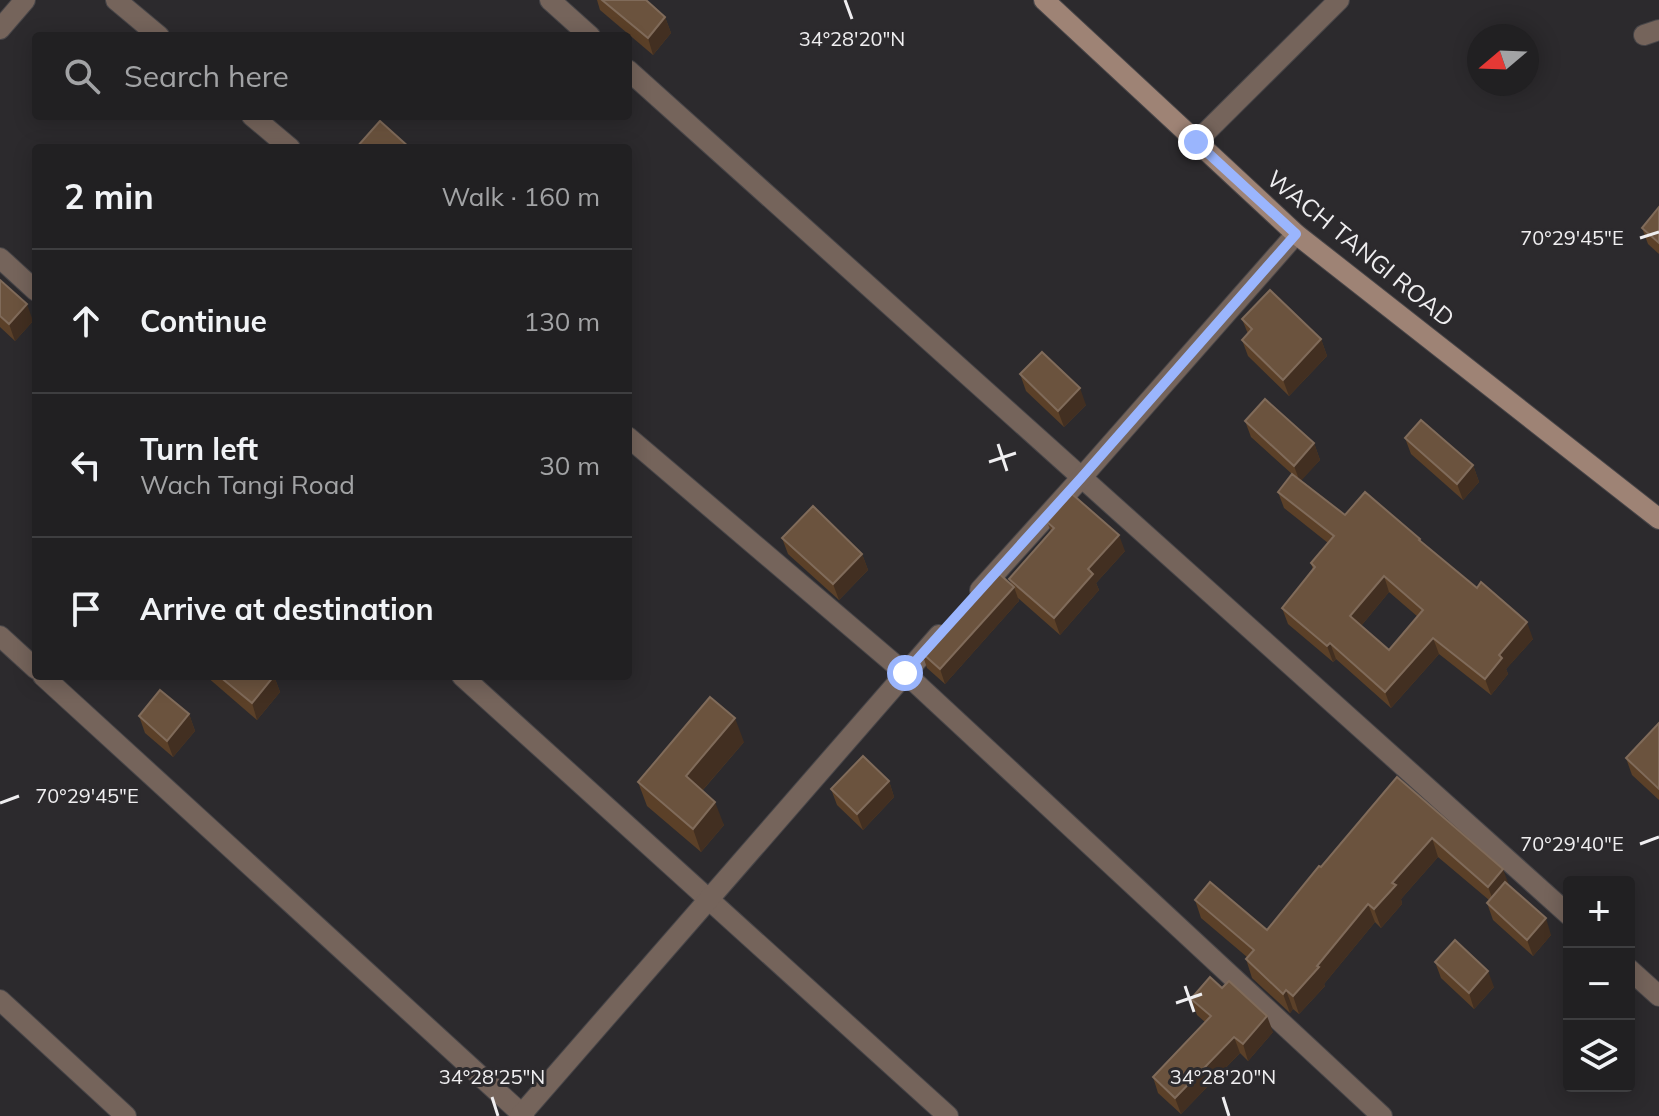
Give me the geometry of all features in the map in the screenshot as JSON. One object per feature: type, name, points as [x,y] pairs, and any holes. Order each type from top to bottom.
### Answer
[{"type":"main road","name":"WACH TANGI ROAD","points":[[1044,0],[1296,234],[1659,519]]},
{"type":"street","points":[[0,29],[25,0]]},
{"type":"street","points":[[116,0],[154,32]]},
{"type":"street","points":[[550,0],[586,32]]},
{"type":"street","points":[[1196,142],[1339,0]]},
{"type":"street","points":[[632,74],[1563,910]]},
{"type":"street","points":[[257,120],[285,144]]},
{"type":"street","points":[[47,680],[522,1115],[905,673],[1296,234]]},
{"type":"street","points":[[0,258],[32,287]]},
{"type":"street","points":[[632,440],[905,673],[1382,1116]]},
{"type":"street","points":[[0,636],[32,665]]},
{"type":"street","points":[[466,680],[948,1116]]},
{"type":"street","points":[[1635,974],[1659,996]]},
{"type":"street","points":[[0,1000],[126,1116]]},
{"type":"building","points":[[602,0],[646,0],[665,17],[648,38]]},
{"type":"building","points":[[380,121],[406,144],[360,144]]},
{"type":"building","points":[[1659,207],[1659,243],[1642,228]]},
{"type":"building","points":[[0,280],[27,304],[9,324],[0,316]]},
{"type":"building","points":[[1270,290],[1321,339],[1283,380],[1242,340],[1252,329],[1242,319]]},
{"type":"building","points":[[1042,352],[1080,388],[1058,411],[1020,374]]},
{"type":"building","points":[[1265,399],[1314,443],[1294,466],[1245,421]]},
{"type":"building","points":[[1421,420],[1473,465],[1457,484],[1405,438]]},
{"type":"building","points":[[1292,474],[1345,515],[1365,492],[1477,588],[1481,582],[1527,622],[1499,655],[1502,658],[1485,679],[1433,638],[1385,692],[1330,643],[1327,646],[1282,608],[1315,567],[1311,563],[1334,536],[1278,492]],"holes":[[[1384,576],[1423,610],[1389,650],[1350,616]]]},
{"type":"building","points":[[1072,494],[1119,535],[1088,569],[1093,574],[1054,618],[1009,579],[1054,528],[1047,522]]},
{"type":"building","points":[[813,506],[862,554],[833,584],[782,538]]},
{"type":"building","points":[[996,571],[1014,587],[940,669],[922,653]]},
{"type":"building","points":[[224,680],[271,680],[252,703]]},
{"type":"building","points":[[160,690],[189,714],[167,741],[139,716]]},
{"type":"building","points":[[710,697],[735,718],[686,776],[715,802],[693,829],[638,782]]},
{"type":"building","points":[[1659,723],[1659,789],[1626,758]]},
{"type":"building","points":[[863,756],[889,781],[857,814],[831,789]]},
{"type":"building","points":[[1397,777],[1503,869],[1488,887],[1432,838],[1392,883],[1396,885],[1374,909],[1368,904],[1293,996],[1286,990],[1283,994],[1246,959],[1254,950],[1195,900],[1210,882],[1267,930]]},
{"type":"building","points":[[1505,882],[1546,918],[1527,940],[1487,903]]},
{"type":"building","points":[[1455,940],[1488,971],[1469,993],[1435,962]]},
{"type":"building","points":[[1210,977],[1222,988],[1229,981],[1267,1016],[1243,1044],[1234,1037],[1175,1098],[1153,1077],[1211,1016],[1191,999]]},
{"type":"route","points":[[905,673],[1296,234],[1196,142]]}]
